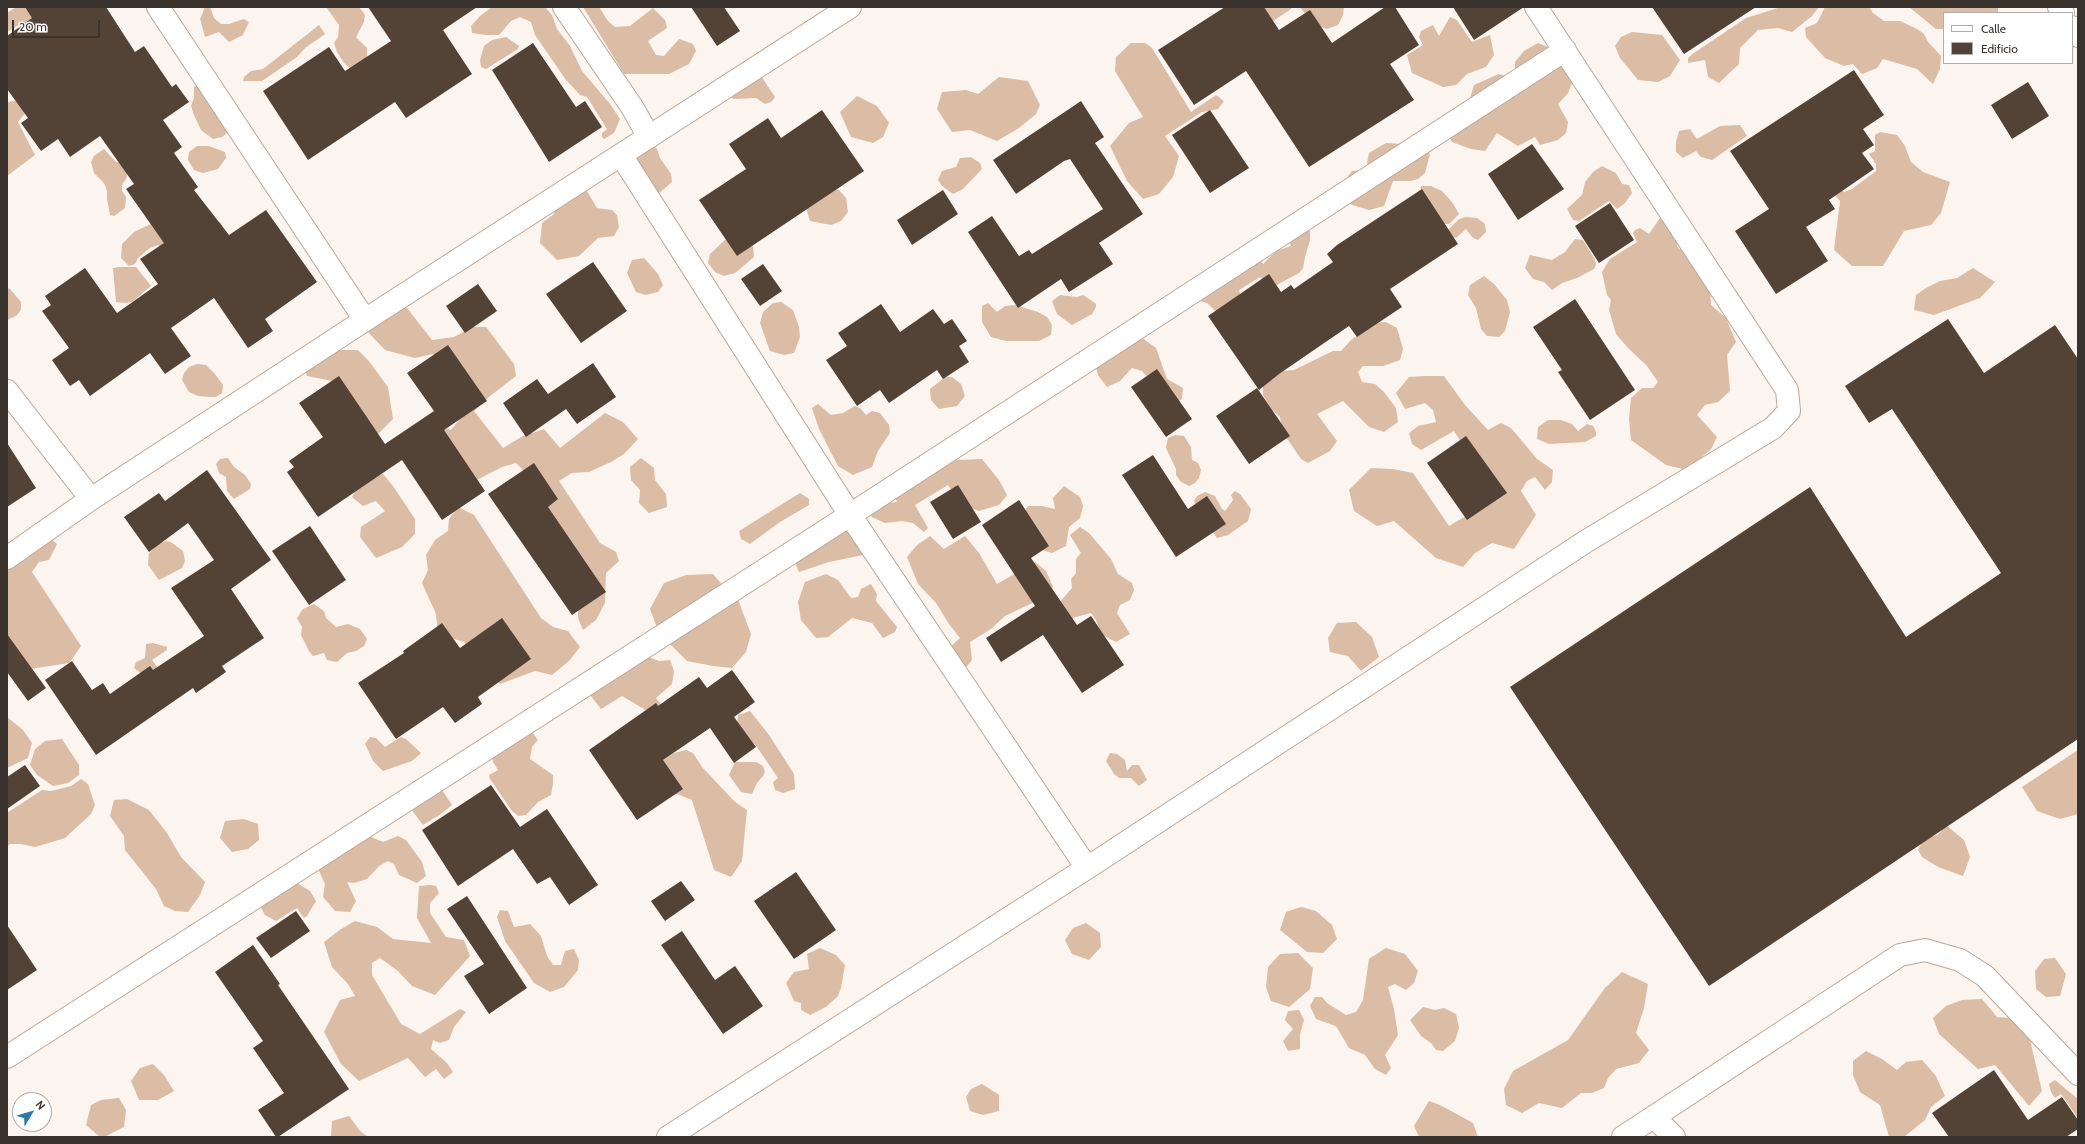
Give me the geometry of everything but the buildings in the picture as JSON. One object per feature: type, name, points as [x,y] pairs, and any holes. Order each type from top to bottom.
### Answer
[{"type":"street","points":[[158,7],[365,320]]},
{"type":"street","points":[[564,7],[632,107],[650,137]]},
{"type":"street","points":[[7,558],[91,499],[850,7]]},
{"type":"street","points":[[668,1137],[1087,868],[1585,542],[1773,428],[1789,411],[1787,390],[1536,7]]},
{"type":"street","points":[[7,1057],[850,515],[1565,50]]},
{"type":"street","points":[[622,155],[850,515],[1087,868]]},
{"type":"street","points":[[7,391],[91,499]]},
{"type":"street","points":[[1623,1137],[1900,955],[1925,950],[1960,960],[1985,976],[2078,1074]]},
{"type":"street","points":[[1654,1117],[1674,1137]]},
{"type":"shaded area","points":[[16,7],[28,7],[43,18],[30,36],[21,24],[7,32],[7,13]]},
{"type":"shaded area","points":[[205,7],[210,7],[214,18],[221,24],[229,24],[244,19],[249,22],[243,35],[229,42],[219,32],[205,37],[200,19]]},
{"type":"shaded area","points":[[326,7],[359,7],[365,15],[364,22],[356,37],[367,48],[367,61],[354,72],[344,63],[337,52],[334,43],[338,37],[339,25]]},
{"type":"shaded area","points":[[492,7],[545,7],[552,15],[557,29],[570,46],[582,71],[610,104],[620,119],[614,133],[604,139],[602,137],[602,133],[607,129],[587,97],[580,95],[566,80],[535,35],[531,22],[520,17],[511,21],[499,35],[472,33],[471,26],[480,16]]},
{"type":"shaded area","points":[[583,7],[599,7],[608,21],[615,27],[630,26],[653,8],[665,20],[667,28],[648,41],[656,55],[664,56],[679,39],[693,44],[696,51],[689,64],[669,74],[624,74]]},
{"type":"shaded area","points":[[1244,7],[1291,7],[1291,9],[1273,21]]},
{"type":"shaded area","points":[[1300,7],[1344,7],[1343,15],[1338,25],[1327,29],[1314,25]]},
{"type":"shaded area","points":[[1781,7],[1819,7],[1812,16],[1792,32],[1778,28],[1758,30],[1740,48],[1739,64],[1719,83],[1708,77],[1705,60],[1688,63],[1688,58],[1694,53],[1746,18]]},
{"type":"shaded area","points":[[1825,7],[1869,7],[1873,13],[1884,21],[1900,21],[1917,29],[1924,34],[1928,42],[1941,56],[1940,69],[1933,84],[1917,69],[1883,59],[1877,68],[1862,74],[1853,64],[1844,66],[1825,58],[1806,37],[1805,28],[1817,23]]},
{"type":"shaded area","points":[[1909,7],[1998,7],[1998,12],[1943,12],[1943,29],[1936,29]]},
{"type":"shaded area","points":[[1450,17],[1457,20],[1472,42],[1490,35],[1494,55],[1486,67],[1467,74],[1456,85],[1443,87],[1412,73],[1407,55],[1423,45],[1419,37],[1421,31],[1433,25],[1439,36]]},
{"type":"shaded area","points":[[319,25],[325,34],[305,48],[297,57],[262,81],[243,81],[244,77],[251,71],[263,69]]},
{"type":"shaded area","points":[[1632,32],[1662,35],[1680,60],[1670,76],[1658,82],[1638,80],[1620,58],[1615,46],[1621,37]]},
{"type":"shaded area","points":[[506,37],[519,46],[518,49],[486,69],[481,67],[480,60],[484,46],[492,40]]},
{"type":"shaded area","points":[[1131,43],[1145,43],[1152,48],[1191,112],[1216,95],[1224,101],[1218,109],[1202,112],[1165,136],[1179,156],[1173,177],[1159,194],[1143,199],[1127,181],[1110,146],[1129,123],[1143,117],[1115,71],[1116,57]]},
{"type":"shaded area","points":[[1538,43],[1550,48],[1578,68],[1568,93],[1558,104],[1568,122],[1566,133],[1558,140],[1540,145],[1535,137],[1518,146],[1497,133],[1485,151],[1471,149],[1452,142],[1445,130],[1467,108],[1474,85],[1499,74],[1515,79],[1515,62],[1524,51]]},
{"type":"shaded area","points":[[761,76],[775,97],[771,102],[765,104],[756,98],[733,99],[726,91]]},
{"type":"shaded area","points":[[999,77],[1028,81],[1040,105],[1036,114],[1019,128],[997,141],[970,130],[952,132],[937,109],[942,92],[966,90],[978,94]]},
{"type":"shaded area","points":[[201,83],[209,105],[221,107],[233,128],[222,137],[213,139],[201,130],[194,115],[191,106],[194,98],[194,87]]},
{"type":"shaded area","points":[[857,96],[877,106],[889,123],[883,137],[873,143],[851,137],[840,112]]},
{"type":"shaded area","points":[[21,100],[26,112],[18,122],[35,155],[7,176],[7,102]]},
{"type":"shaded area","points":[[1740,125],[1747,136],[1712,160],[1701,157],[1696,151],[1683,158],[1676,152],[1676,142],[1679,131],[1690,129],[1697,139],[1720,126]]},
{"type":"shaded area","points":[[1880,132],[1897,135],[1905,146],[1911,162],[1923,172],[1950,182],[1941,213],[1931,225],[1904,231],[1883,266],[1852,266],[1834,250],[1840,201],[1822,181],[1826,168],[1844,192],[1852,189],[1876,171],[1876,164],[1869,154],[1875,151],[1875,135]]},
{"type":"shaded area","points":[[650,142],[657,149],[660,158],[671,174],[672,182],[659,193],[641,183],[630,144]]},
{"type":"shaded area","points":[[1386,143],[1418,145],[1430,154],[1425,173],[1418,179],[1411,181],[1393,181],[1384,206],[1369,210],[1352,205],[1346,197],[1342,184],[1352,171],[1363,170],[1373,174],[1367,163],[1369,153]]},
{"type":"shaded area","points":[[197,146],[209,146],[225,152],[226,158],[218,169],[203,173],[194,170],[188,160],[189,152]]},
{"type":"shaded area","points":[[104,149],[116,162],[123,162],[128,172],[122,185],[122,191],[126,197],[125,208],[114,216],[110,215],[107,191],[104,183],[94,173],[91,162],[94,156]]},
{"type":"shaded area","points":[[971,157],[980,163],[982,169],[963,189],[953,194],[942,186],[938,180],[942,171],[956,167],[960,158]]},
{"type":"shaded area","points":[[1602,166],[1616,173],[1622,184],[1629,185],[1632,193],[1625,203],[1617,209],[1609,201],[1579,221],[1573,220],[1567,209],[1582,195],[1585,182],[1593,172]]},
{"type":"shaded area","points":[[1421,186],[1431,186],[1442,191],[1452,202],[1459,214],[1449,224],[1437,224],[1420,198]]},
{"type":"shaded area","points":[[570,187],[587,191],[597,208],[612,210],[617,215],[619,227],[614,236],[598,238],[579,256],[557,260],[540,243],[542,223],[554,214],[556,195]]},
{"type":"shaded area","points":[[831,189],[839,190],[846,198],[848,212],[841,221],[831,225],[810,221],[806,208]]},
{"type":"shaded area","points":[[1662,215],[1677,238],[1677,247],[1684,252],[1699,248],[1710,289],[1711,305],[1726,318],[1736,342],[1727,355],[1730,391],[1718,402],[1705,405],[1697,415],[1717,437],[1711,449],[1687,470],[1666,465],[1631,440],[1629,419],[1631,398],[1642,388],[1653,388],[1658,382],[1647,366],[1616,334],[1609,310],[1611,300],[1607,295],[1602,272],[1610,259],[1637,242],[1633,233],[1635,230],[1640,228],[1649,234]]},
{"type":"shaded area","points":[[1466,217],[1477,218],[1485,224],[1486,232],[1478,240],[1473,238],[1466,229],[1456,238],[1448,235],[1447,231],[1459,219]]},
{"type":"shaded area","points":[[157,221],[220,222],[227,234],[165,250],[158,245],[150,248],[138,258],[135,264],[129,266],[121,258],[122,244],[134,232]]},
{"type":"shaded area","points":[[1303,223],[1310,231],[1310,240],[1303,268],[1299,273],[1269,288],[1260,277],[1239,290],[1242,302],[1222,317],[1207,303],[1199,301],[1197,294],[1258,256],[1263,264],[1276,251],[1291,246],[1287,236]]},
{"type":"shaded area","points":[[737,235],[746,237],[753,246],[754,257],[735,273],[724,276],[715,272],[708,263],[710,254],[725,240]]},
{"type":"shaded area","points":[[1575,239],[1583,240],[1595,260],[1596,265],[1594,269],[1577,278],[1562,283],[1552,290],[1544,282],[1533,279],[1525,268],[1530,255],[1552,260],[1565,252]]},
{"type":"shaded area","points":[[644,258],[658,274],[663,285],[658,292],[646,295],[636,292],[627,273],[632,260]]},
{"type":"shaded area","points":[[136,267],[151,286],[132,302],[116,302],[113,268]]},
{"type":"shaded area","points":[[1973,268],[1995,282],[1980,298],[1934,315],[1914,310],[1916,295],[1940,281],[1957,278]]},
{"type":"shaded area","points":[[1484,276],[1494,284],[1507,300],[1510,312],[1505,331],[1499,337],[1487,336],[1481,329],[1476,308],[1468,295],[1470,285]]},
{"type":"shaded area","points":[[7,288],[10,289],[21,302],[21,310],[16,316],[7,320]]},
{"type":"shaded area","points":[[1060,295],[1077,297],[1083,295],[1096,304],[1096,307],[1092,314],[1072,325],[1057,314],[1052,301]]},
{"type":"shaded area","points":[[781,302],[793,310],[799,327],[800,337],[794,353],[784,355],[770,351],[760,323],[763,312],[773,303]]},
{"type":"shaded area","points":[[391,303],[407,308],[432,340],[454,337],[473,327],[486,327],[514,364],[516,376],[490,396],[474,411],[503,448],[523,436],[544,429],[560,448],[605,413],[623,422],[638,439],[624,454],[611,462],[589,472],[572,473],[559,481],[600,543],[616,552],[619,561],[606,573],[605,603],[596,620],[583,630],[578,618],[578,609],[526,473],[516,463],[502,467],[467,485],[442,427],[451,430],[471,405],[433,354],[415,358],[385,350],[368,332],[371,315]]},
{"type":"shaded area","points":[[988,303],[997,312],[1005,306],[1015,305],[1038,312],[1047,317],[1052,325],[1051,335],[1039,341],[1006,341],[991,337],[982,322],[982,306]]},
{"type":"shaded area","points":[[1386,322],[1397,328],[1403,349],[1400,360],[1383,366],[1363,366],[1358,372],[1362,382],[1375,384],[1384,392],[1396,408],[1398,422],[1384,432],[1369,427],[1343,401],[1317,414],[1337,441],[1330,451],[1308,463],[1301,459],[1282,431],[1280,417],[1271,409],[1263,395],[1263,384],[1283,371],[1294,370],[1333,351],[1341,351],[1351,340],[1376,323]]},
{"type":"shaded area","points":[[1138,335],[1156,348],[1167,379],[1183,388],[1182,399],[1172,405],[1142,371],[1132,368],[1120,381],[1107,387],[1098,375],[1094,360]]},
{"type":"shaded area","points":[[358,350],[368,360],[388,387],[393,419],[377,435],[332,381],[307,376],[302,362],[328,352]]},
{"type":"shaded area","points":[[197,364],[206,365],[215,374],[223,385],[222,393],[216,397],[210,397],[198,396],[189,392],[182,380],[184,373],[189,367]]},
{"type":"shaded area","points":[[1444,376],[1465,405],[1488,430],[1501,423],[1511,428],[1537,459],[1553,470],[1552,482],[1545,490],[1535,477],[1527,481],[1521,491],[1536,515],[1514,549],[1492,543],[1475,553],[1463,567],[1436,558],[1394,521],[1377,526],[1354,511],[1349,490],[1371,468],[1393,469],[1413,473],[1449,526],[1496,498],[1454,431],[1421,450],[1412,444],[1409,433],[1418,426],[1436,422],[1433,410],[1425,403],[1405,409],[1396,393],[1409,377]]},
{"type":"shaded area","points":[[945,377],[952,377],[961,384],[965,396],[957,406],[939,409],[931,400],[930,389]]},
{"type":"shaded area","points":[[818,404],[831,415],[843,413],[855,406],[860,408],[866,415],[872,411],[880,413],[889,425],[890,433],[878,451],[872,467],[853,475],[838,466],[819,429],[812,408]]},
{"type":"shaded area","points":[[1548,420],[1561,420],[1572,424],[1578,431],[1587,424],[1593,426],[1596,436],[1585,442],[1549,444],[1537,439],[1538,427]]},
{"type":"shaded area","points":[[1175,435],[1184,436],[1191,447],[1192,460],[1198,463],[1201,470],[1199,478],[1195,483],[1189,486],[1181,482],[1176,475],[1176,469],[1166,448],[1168,438]]},
{"type":"shaded area","points":[[944,456],[956,460],[982,459],[999,480],[1007,495],[999,505],[979,511],[959,502],[948,485],[915,505],[928,528],[924,532],[913,523],[902,521],[885,523],[872,517],[862,498],[885,492],[890,503],[897,502],[893,492]]},
{"type":"shaded area","points":[[228,458],[234,467],[245,475],[251,484],[250,489],[234,499],[227,491],[226,477],[219,473],[216,464],[220,459]]},
{"type":"shaded area","points":[[641,458],[654,468],[655,480],[666,494],[667,507],[649,513],[639,503],[640,490],[631,480],[630,467]]},
{"type":"shaded area","points":[[383,474],[415,519],[415,534],[402,547],[376,558],[360,537],[361,527],[385,511],[376,501],[363,506],[352,497],[357,487],[371,476]]},
{"type":"shaded area","points":[[1064,486],[1080,497],[1083,506],[1080,518],[1069,527],[1066,546],[1052,553],[1039,549],[1021,517],[1028,506],[1042,506],[1055,509],[1053,498]]},
{"type":"shaded area","points":[[1235,491],[1240,494],[1251,509],[1248,521],[1228,535],[1217,538],[1197,510],[1194,501],[1197,496],[1205,492],[1215,496],[1222,509],[1225,511],[1233,500],[1231,495]]},
{"type":"shaded area","points":[[800,493],[809,499],[809,505],[780,522],[750,544],[741,539],[739,531]]},
{"type":"shaded area","points":[[458,507],[474,515],[541,618],[553,627],[568,631],[580,647],[569,661],[552,675],[535,671],[500,684],[464,642],[438,634],[436,614],[422,583],[428,570],[426,555],[435,540],[448,531],[449,519]]},
{"type":"shaded area","points":[[1080,527],[1089,533],[1111,559],[1118,574],[1132,583],[1134,590],[1130,600],[1120,605],[1117,613],[1130,634],[1116,642],[1101,634],[1096,620],[1091,613],[1061,621],[1054,609],[1072,588],[1071,579],[1076,573],[1076,559],[1081,553],[1070,535]]},
{"type":"shaded area","points":[[860,528],[872,547],[863,555],[829,562],[799,572],[793,558],[816,529]]},
{"type":"shaded area","points":[[47,535],[57,544],[49,560],[39,562],[32,572],[81,646],[69,663],[30,669],[7,647],[7,559]]},
{"type":"shaded area","points":[[930,536],[944,549],[965,536],[979,553],[997,584],[1035,562],[1046,571],[1053,587],[1051,594],[1005,616],[991,629],[970,642],[972,660],[965,669],[951,646],[960,638],[936,603],[918,584],[907,557],[917,545]]},
{"type":"shaded area","points":[[166,541],[171,542],[183,551],[185,561],[182,568],[159,580],[148,565],[149,553],[159,544]]},
{"type":"shaded area","points":[[713,574],[731,595],[737,597],[751,634],[746,652],[732,668],[687,661],[659,633],[650,609],[664,583],[686,575]]},
{"type":"shaded area","points":[[826,574],[838,580],[851,598],[858,597],[861,589],[871,584],[877,594],[876,601],[897,627],[895,632],[883,638],[872,623],[852,618],[828,637],[816,638],[801,620],[798,602],[805,582]]},
{"type":"shaded area","points":[[314,604],[324,611],[326,618],[336,627],[348,624],[360,629],[367,639],[364,646],[356,651],[347,653],[337,662],[327,660],[324,653],[313,656],[301,635],[302,627],[297,618],[303,609]]},
{"type":"shaded area","points":[[1356,622],[1372,637],[1379,657],[1361,671],[1348,656],[1330,652],[1328,638],[1337,623]]},
{"type":"shaded area","points":[[153,643],[167,647],[167,650],[152,660],[171,686],[147,678],[134,668],[136,662],[145,658],[146,644]]},
{"type":"shaded area","points":[[610,655],[646,656],[659,661],[670,660],[674,671],[672,684],[656,698],[662,706],[649,712],[622,696],[601,709],[584,687],[596,666]]},
{"type":"shaded area","points":[[750,711],[769,735],[794,774],[795,789],[783,793],[775,790],[773,782],[778,778],[755,744],[744,740],[736,731],[738,715]]},
{"type":"shaded area","points":[[7,717],[23,730],[32,743],[28,758],[7,768]]},
{"type":"shaded area","points":[[532,732],[538,740],[532,747],[530,759],[553,775],[553,784],[551,795],[538,802],[526,815],[518,816],[512,811],[490,779],[489,775],[498,770],[493,762],[491,745]]},
{"type":"shaded area","points":[[370,737],[376,738],[385,747],[401,737],[406,739],[421,753],[412,761],[383,771],[373,761],[365,744]]},
{"type":"shaded area","points":[[62,739],[79,765],[79,775],[68,783],[53,786],[37,775],[30,765],[35,749],[45,741]]},
{"type":"shaded area","points":[[686,750],[693,753],[702,767],[735,802],[747,810],[742,861],[731,877],[714,870],[692,800],[675,793],[659,763],[674,753]]},
{"type":"shaded area","points":[[2078,750],[2078,814],[2060,819],[2037,811],[2022,787]]},
{"type":"shaded area","points":[[1110,753],[1117,754],[1125,760],[1127,771],[1132,765],[1139,765],[1147,780],[1139,786],[1131,778],[1119,778],[1114,774],[1106,761]]},
{"type":"shaded area","points":[[735,762],[756,762],[763,766],[765,772],[757,783],[752,794],[741,792],[729,775]]},
{"type":"shaded area","points":[[81,779],[88,784],[95,805],[91,814],[65,838],[35,847],[21,844],[10,844],[7,846],[7,813],[42,790],[51,791],[71,786]]},
{"type":"shaded area","points":[[442,790],[452,805],[423,825],[411,809]]},
{"type":"shaded area","points":[[127,799],[149,810],[167,833],[181,857],[205,882],[200,895],[188,912],[175,911],[164,906],[156,889],[125,850],[124,836],[110,816],[114,800]]},
{"type":"shaded area","points":[[244,819],[258,824],[259,840],[248,849],[232,852],[220,838],[225,821]]},
{"type":"shaded area","points":[[1946,825],[1964,840],[1970,857],[1963,876],[1938,867],[1922,857],[1918,850],[1923,840],[1939,834]]},
{"type":"shaded area","points":[[366,835],[383,842],[398,836],[406,840],[422,862],[426,876],[417,883],[399,875],[394,864],[388,861],[379,866],[367,879],[354,883],[347,882],[356,901],[350,912],[335,911],[323,897],[325,884],[319,871],[327,858]]},
{"type":"shaded area","points":[[295,882],[310,891],[316,901],[307,916],[304,918],[297,908],[276,921],[265,915],[258,902]]},
{"type":"shaded area","points":[[419,886],[436,886],[439,893],[430,903],[430,913],[446,937],[464,940],[470,956],[435,995],[412,986],[398,971],[380,958],[372,963],[372,975],[401,1024],[420,1034],[460,1009],[466,1012],[454,1027],[449,1040],[440,1043],[433,1040],[431,1049],[447,1063],[453,1072],[444,1079],[436,1069],[425,1077],[408,1058],[359,1081],[341,1064],[324,1032],[340,1000],[355,996],[348,984],[332,967],[324,942],[341,929],[355,921],[377,927],[393,939],[431,943],[417,918]]},
{"type":"shaded area","points":[[1301,907],[1316,911],[1332,925],[1337,939],[1323,953],[1307,952],[1280,930],[1286,912]]},
{"type":"shaded area","points":[[500,910],[508,911],[514,927],[530,924],[541,936],[547,956],[553,965],[561,965],[565,951],[574,949],[579,960],[578,970],[564,987],[550,992],[534,983],[505,941],[497,917]]},
{"type":"shaded area","points":[[1086,923],[1100,933],[1101,947],[1089,960],[1072,954],[1065,940],[1073,928]]},
{"type":"shaded area","points":[[820,948],[836,955],[845,965],[838,996],[826,1007],[810,1015],[801,1010],[801,1003],[794,1001],[786,983],[794,972],[809,969],[807,954]]},
{"type":"shaded area","points":[[1386,948],[1405,954],[1418,971],[1414,983],[1406,990],[1395,984],[1388,987],[1394,1009],[1398,1035],[1385,1055],[1391,1068],[1386,1075],[1375,1069],[1365,1055],[1349,1048],[1336,1026],[1316,1019],[1310,1006],[1315,997],[1322,997],[1327,1003],[1346,1015],[1356,1012],[1363,1000],[1369,959]]},
{"type":"shaded area","points":[[1298,953],[1313,968],[1310,989],[1289,1007],[1271,1001],[1266,987],[1268,967],[1280,954]]},
{"type":"shaded area","points":[[2055,958],[2066,974],[2060,996],[2046,997],[2036,989],[2035,971],[2044,959]]},
{"type":"shaded area","points":[[1622,972],[1648,984],[1644,1008],[1636,1033],[1649,1050],[1639,1063],[1616,1069],[1608,1078],[1604,1088],[1592,1093],[1581,1093],[1562,1108],[1539,1103],[1522,1113],[1506,1105],[1504,1089],[1513,1071],[1568,1040],[1605,988]]},
{"type":"shaded area","points":[[1982,999],[1997,1017],[2010,1018],[2030,1040],[2042,1091],[2029,1106],[1995,1065],[1978,1069],[1939,1034],[1933,1018],[1946,1006],[1962,1000]]},
{"type":"shaded area","points":[[1423,1007],[1435,1010],[1444,1008],[1456,1014],[1459,1028],[1455,1041],[1443,1051],[1436,1050],[1431,1043],[1421,1036],[1410,1020]]},
{"type":"shaded area","points":[[1299,1010],[1304,1020],[1300,1034],[1300,1049],[1288,1051],[1283,1041],[1293,1029],[1285,1020],[1288,1011]]},
{"type":"shaded area","points":[[1866,1051],[1882,1059],[1897,1070],[1906,1062],[1922,1060],[1936,1076],[1945,1096],[1931,1107],[1925,1120],[1904,1137],[1889,1137],[1880,1105],[1860,1092],[1853,1075],[1853,1061]]},
{"type":"shaded area","points":[[153,1064],[164,1075],[174,1091],[158,1100],[139,1100],[131,1081],[140,1068]]},
{"type":"shaded area","points":[[2055,1080],[2078,1099],[2078,1118],[2061,1094],[2055,1098],[2051,1092],[2049,1084]]},
{"type":"shaded area","points":[[982,1084],[999,1095],[999,1111],[983,1115],[970,1111],[966,1097],[971,1089]]},
{"type":"shaded area","points":[[119,1098],[126,1110],[124,1127],[104,1137],[100,1137],[86,1125],[91,1105],[101,1100]]},
{"type":"shaded area","points":[[1429,1101],[1440,1105],[1473,1123],[1478,1137],[1419,1137],[1414,1126]]},
{"type":"shaded area","points":[[349,1116],[360,1131],[368,1137],[331,1137],[332,1121]]}]
